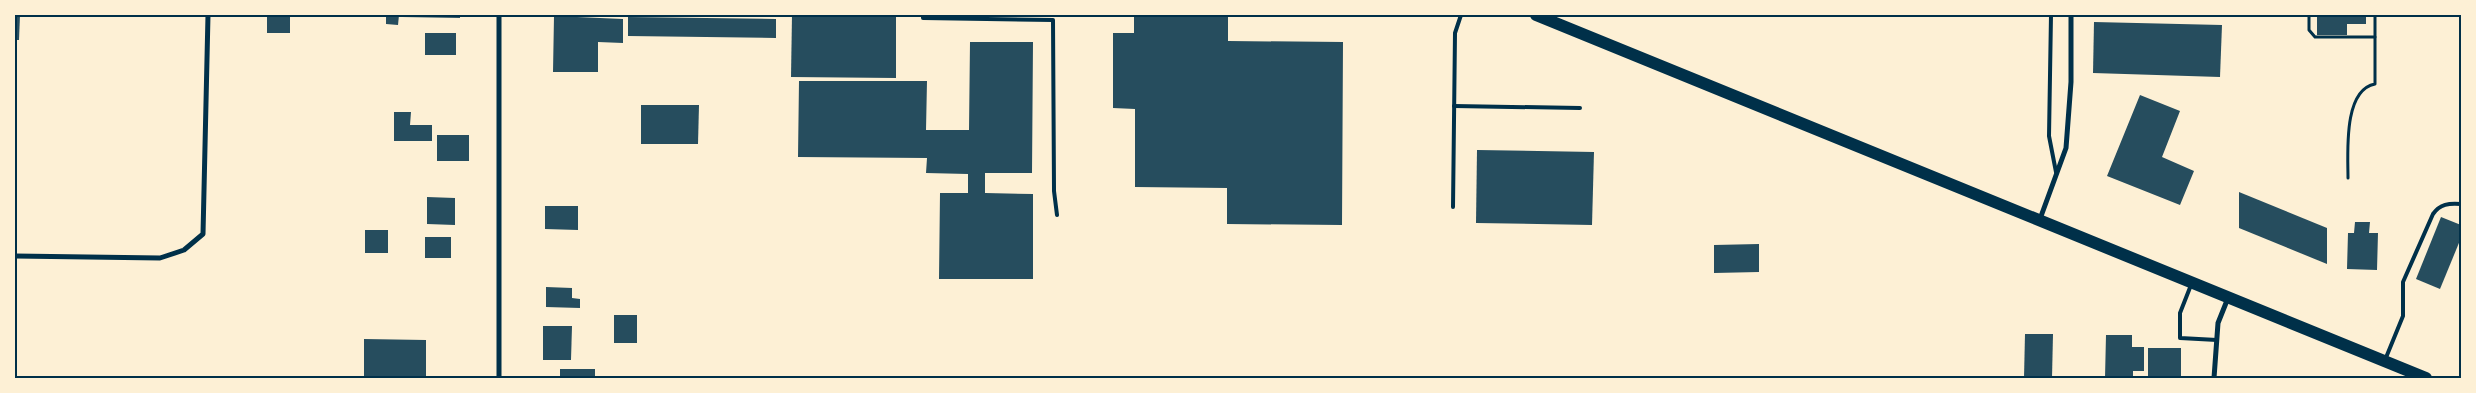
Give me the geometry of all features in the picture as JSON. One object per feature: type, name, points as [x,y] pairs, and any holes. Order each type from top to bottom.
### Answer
[{"type":"main road","points":[[1536,15],[2426,378]]},
{"type":"street","points":[[15,256],[160,258],[184,250],[203,234],[208,15]]},
{"type":"street","points":[[498,15],[499,378]]},
{"type":"street","points":[[2040,219],[2066,148],[2071,82],[2072,15]]},
{"type":"street","points":[[2214,378],[2218,323],[2228,297]]},
{"type":"lane","points":[[923,15],[922,18],[1020,17],[1053,20],[1057,215]]},
{"type":"lane","points":[[1454,207],[1455,33],[1461,15]]},
{"type":"lane","points":[[2051,15],[2049,136],[2056,172]]},
{"type":"lane","points":[[1454,106],[1580,108]]},
{"type":"lane","points":[[2384,360],[2403,316],[2404,282],[2433,214],[2438,207],[2450,203],[2461,204]]},
{"type":"lane","points":[[2192,282],[2180,314],[2180,338],[2217,340]]},
{"type":"path","points":[[2309,15],[2309,30],[2315,37],[2375,37]]},
{"type":"path","points":[[2348,178],[2349,119],[2361,90],[2367,85],[2375,84],[2376,15]]},
{"type":"building","points":[[15,15],[20,15],[19,40],[15,40]]},
{"type":"building","points":[[267,15],[290,15],[290,33],[267,33]]},
{"type":"building","points":[[386,15],[399,15],[398,25],[386,24]]},
{"type":"building","points":[[402,15],[460,15],[460,18],[402,17]]},
{"type":"building","points":[[792,15],[896,15],[896,78],[791,77]]},
{"type":"building","points":[[1134,15],[1228,15],[1228,41],[1343,42],[1342,225],[1227,224],[1227,188],[1135,187],[1135,109],[1113,108],[1113,33],[1134,33]]},
{"type":"building","points":[[2317,15],[2366,15],[2366,24],[2347,24],[2347,35],[2317,35]]},
{"type":"building","points":[[554,16],[623,19],[623,43],[598,42],[598,72],[553,72]]},
{"type":"building","points":[[628,17],[776,19],[776,38],[628,36]]},
{"type":"building","points":[[2094,22],[2222,25],[2220,77],[2093,73]]},
{"type":"building","points":[[425,33],[456,33],[456,55],[425,55]]},
{"type":"building","points":[[970,42],[1033,42],[1032,173],[985,173],[985,193],[1033,194],[1033,279],[939,279],[940,193],[968,193],[968,174],[926,173],[927,158],[798,157],[799,81],[927,81],[926,130],[969,130]]},
{"type":"building","points":[[2140,95],[2180,111],[2162,157],[2194,171],[2180,205],[2107,176]]},
{"type":"building","points":[[641,105],[699,105],[698,144],[641,144]]},
{"type":"building","points":[[394,112],[411,112],[410,125],[432,125],[432,141],[394,141]]},
{"type":"building","points":[[437,135],[469,135],[469,161],[437,161]]},
{"type":"building","points":[[1477,150],[1594,152],[1592,225],[1476,223]]},
{"type":"building","points":[[2239,192],[2327,228],[2327,264],[2239,228]]},
{"type":"building","points":[[427,197],[455,198],[455,225],[427,224]]},
{"type":"building","points":[[545,206],[578,206],[578,230],[545,229]]},
{"type":"building","points":[[2441,217],[2461,225],[2461,238],[2440,289],[2416,279]]},
{"type":"building","points":[[2355,222],[2370,222],[2369,233],[2378,233],[2377,270],[2347,269],[2348,233],[2354,233]]},
{"type":"building","points":[[365,230],[388,230],[388,253],[365,253]]},
{"type":"building","points":[[425,237],[451,237],[451,258],[425,258]]},
{"type":"building","points":[[1759,244],[1759,272],[1714,273],[1714,245]]},
{"type":"building","points":[[546,287],[572,288],[572,298],[580,299],[580,308],[546,307]]},
{"type":"building","points":[[614,315],[637,315],[637,343],[614,343]]},
{"type":"building","points":[[543,326],[572,326],[571,360],[543,360]]},
{"type":"building","points":[[2025,334],[2053,334],[2052,378],[2024,378]]},
{"type":"building","points":[[2106,335],[2132,335],[2132,347],[2144,347],[2144,371],[2133,371],[2133,378],[2105,378]]},
{"type":"building","points":[[364,339],[426,340],[426,378],[364,378]]},
{"type":"building","points":[[2148,348],[2181,348],[2181,378],[2148,378]]},
{"type":"building","points":[[560,369],[595,369],[595,378],[560,378]]}]
